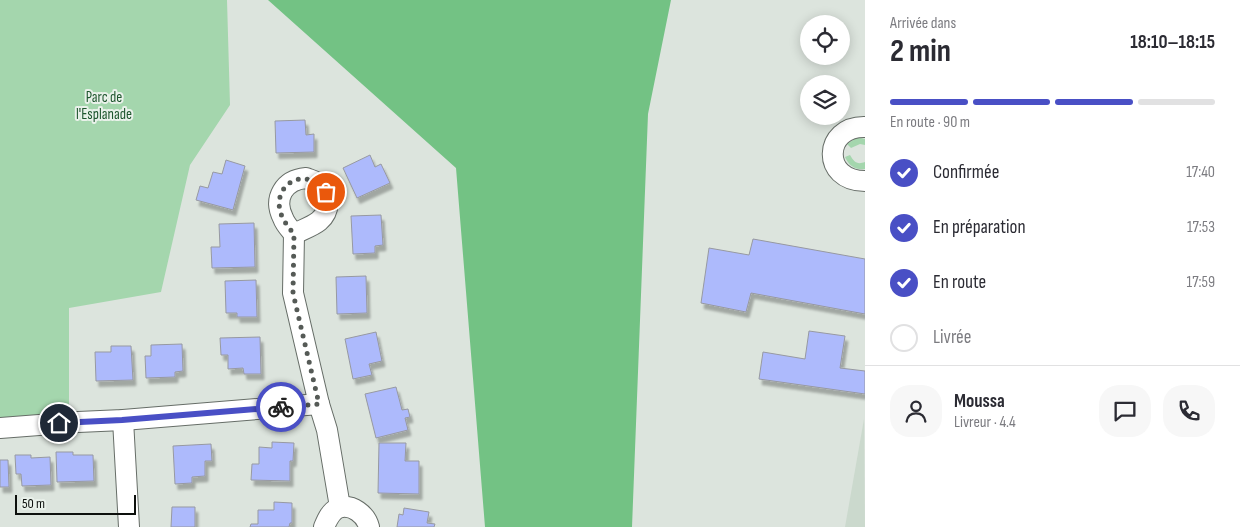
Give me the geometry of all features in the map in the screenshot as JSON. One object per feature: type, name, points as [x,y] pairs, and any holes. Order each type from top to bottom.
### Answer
[{"type":"street","points":[[865,126],[855,127],[839,137],[834,145],[833,154],[839,172],[846,178],[855,181],[865,181]]},
{"type":"street","points":[[294,234],[293,293],[319,404],[328,430],[340,507]]},
{"type":"street","points":[[0,428],[319,404]]},
{"type":"street","points":[[122,420],[129,527]]},
{"type":"street","points":[[324,527],[328,518],[340,507],[348,507],[359,512],[364,516],[369,527]]},
{"type":"shaded area","points":[[864,419],[865,527],[845,527]]},
{"type":"green space","name":"Parc de l'Esplanade","points":[[0,0],[227,0],[230,105],[190,165],[161,292],[69,308],[69,414],[0,420]]},
{"type":"green space","points":[[268,0],[671,0],[648,114],[632,527],[485,527],[456,168]]},
{"type":"green space","points":[[856,138],[865,139],[865,145],[860,144],[851,148],[847,144]]},
{"type":"green space","points":[[850,155],[856,162],[865,162],[865,169],[858,169],[850,165],[845,157]]},
{"type":"building","points":[[305,120],[306,135],[314,134],[314,152],[276,153],[275,121]]},
{"type":"building","points":[[370,155],[375,167],[381,164],[390,183],[357,198],[343,168]]},
{"type":"building","points":[[226,160],[245,166],[233,210],[196,200],[200,186],[208,188],[213,172],[222,174]]},
{"type":"building","points":[[381,215],[383,245],[375,246],[375,253],[353,254],[351,216]]},
{"type":"building","points":[[254,223],[255,267],[212,268],[211,247],[220,247],[219,224]]},
{"type":"building","points":[[753,239],[865,259],[865,314],[751,293],[746,312],[701,303],[709,248],[749,255]]},
{"type":"building","points":[[366,276],[367,313],[337,314],[336,277]]},
{"type":"building","points":[[256,280],[257,317],[237,317],[237,313],[226,313],[225,281]]},
{"type":"building","points":[[809,331],[845,336],[840,368],[865,371],[865,394],[759,379],[763,352],[805,359]]},
{"type":"building","points":[[376,332],[382,361],[369,364],[372,375],[353,379],[345,339]]},
{"type":"building","points":[[260,337],[261,374],[244,374],[243,368],[228,369],[228,355],[221,355],[220,338]]},
{"type":"building","points":[[182,344],[183,371],[175,372],[175,377],[146,378],[145,356],[151,356],[151,345]]},
{"type":"building","points":[[111,346],[131,346],[133,380],[96,381],[95,352],[111,352]]},
{"type":"building","points":[[396,387],[402,410],[408,409],[410,417],[405,418],[408,430],[376,438],[365,394]]},
{"type":"building","points":[[272,442],[294,443],[293,461],[290,461],[290,481],[251,480],[252,464],[259,464],[259,447],[272,448]]},
{"type":"building","points":[[379,443],[406,443],[405,461],[419,461],[419,494],[378,493]]},
{"type":"building","points":[[211,444],[212,461],[205,461],[205,476],[192,477],[192,483],[175,484],[173,446]]},
{"type":"building","points":[[56,452],[73,452],[73,455],[93,455],[94,481],[57,482]]},
{"type":"building","points":[[15,455],[31,455],[31,458],[50,457],[51,485],[22,486],[21,474],[16,474]]},
{"type":"building","points":[[0,460],[8,460],[9,487],[0,487]]},
{"type":"building","points":[[274,502],[292,503],[292,523],[290,523],[289,527],[250,527],[251,524],[258,524],[258,510],[274,510]]},
{"type":"building","points":[[172,507],[195,507],[195,527],[171,527]]},
{"type":"building","points":[[404,508],[429,512],[427,523],[435,524],[434,527],[397,527],[399,514],[403,515]]},
{"type":"way so far","points":[[281,407],[319,404],[293,293],[294,234],[282,216],[280,209],[281,194],[290,182],[306,178],[314,180],[326,192]]},
{"type":"route","points":[[59,423],[122,420],[281,407]]}]
